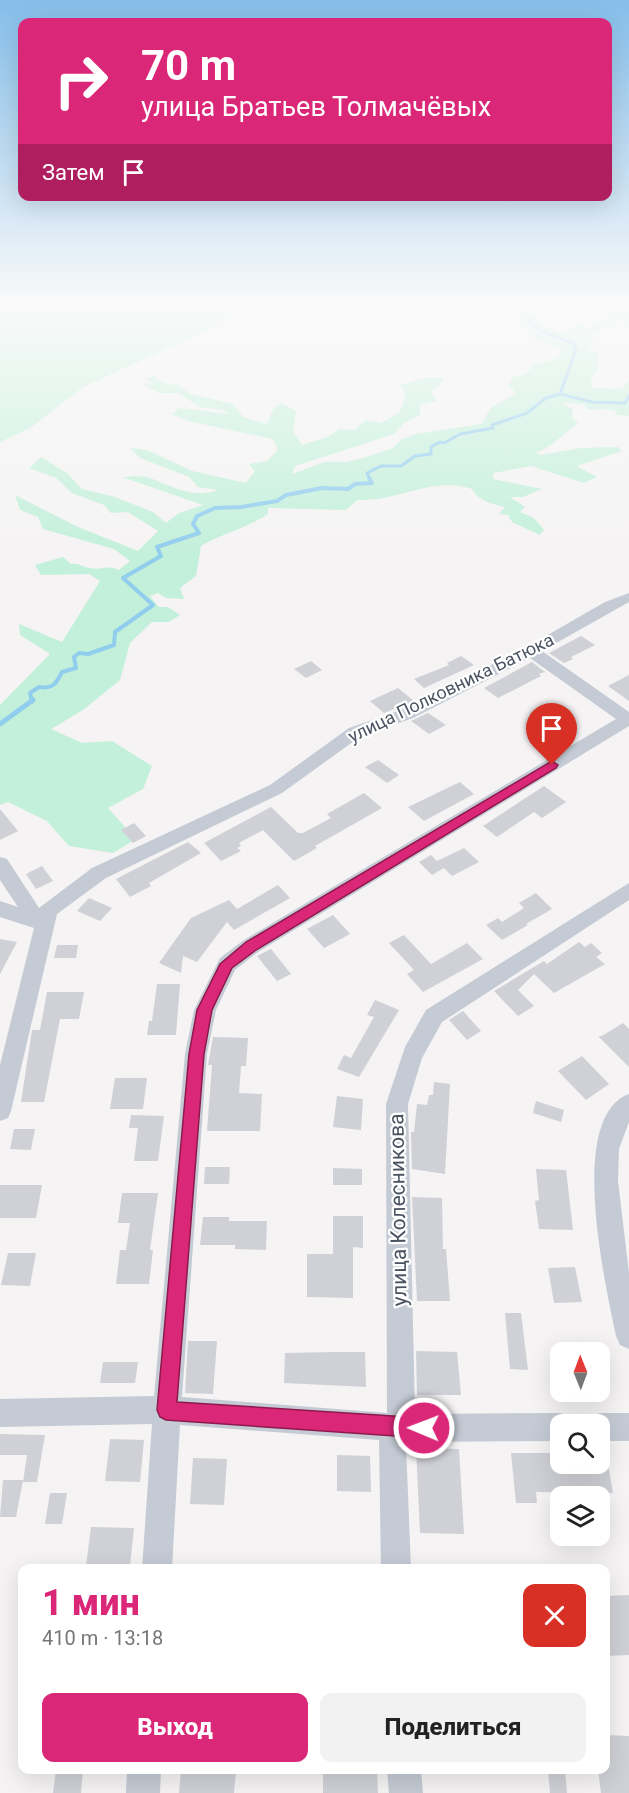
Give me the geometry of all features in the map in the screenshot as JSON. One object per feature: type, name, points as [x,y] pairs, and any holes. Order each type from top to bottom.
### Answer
[{"type":"street","name":"улица Полковника Батюка","points":[[42,915],[99,873],[276,789],[355,732],[407,714],[531,651],[610,605],[629,597]]},
{"type":"street","points":[[157,1564],[166,1410],[196,1054],[205,1010],[227,964],[251,946],[628,719],[531,651]]},
{"type":"street","points":[[0,864],[42,915]]},
{"type":"street","name":"улица Колесникова","points":[[396,1564],[392,1442],[401,1428],[397,1104],[418,1037],[434,1016],[629,890]]},
{"type":"street","points":[[0,909],[42,915]]},
{"type":"street","points":[[0,1111],[42,915]]},
{"type":"street","points":[[629,1104],[619,1112],[605,1158],[608,1228],[629,1336]]},
{"type":"street","points":[[0,1413],[166,1410],[401,1428],[550,1427]]},
{"type":"street","points":[[610,1427],[629,1427]]},
{"type":"street","points":[[143,1793],[144,1774]]},
{"type":"street","points":[[404,1774],[406,1793]]},
{"type":"green space","points":[[0,387],[84,387],[30,428],[0,442]]},
{"type":"green space","points":[[148,387],[180,387],[191,394],[233,404],[243,417],[267,424],[273,409],[281,403],[296,411],[293,431],[302,445],[328,437],[339,429],[355,430],[366,420],[381,423],[399,413],[406,395],[401,387],[437,387],[431,391],[436,401],[420,405],[420,415],[404,423],[394,434],[295,466],[292,474],[324,462],[346,462],[366,457],[393,448],[402,439],[416,434],[481,424],[491,408],[516,393],[510,387],[621,389],[629,387],[629,416],[616,415],[617,412],[609,410],[587,409],[584,404],[561,403],[573,409],[572,417],[578,423],[551,445],[536,453],[541,455],[580,448],[618,447],[622,451],[576,466],[597,477],[584,483],[531,466],[494,473],[493,479],[542,489],[523,497],[510,497],[525,507],[520,512],[534,518],[544,530],[540,535],[512,522],[508,515],[499,514],[505,507],[482,500],[472,489],[457,486],[429,487],[372,500],[357,500],[346,510],[268,508],[268,514],[260,519],[201,546],[196,576],[180,588],[184,599],[166,598],[158,593],[150,596],[159,607],[168,607],[180,615],[169,622],[152,622],[130,643],[120,680],[83,710],[51,729],[82,743],[112,741],[152,766],[143,789],[108,808],[136,839],[113,853],[69,846],[47,821],[8,802],[0,805],[0,705],[50,654],[20,635],[19,624],[62,642],[100,581],[89,574],[41,575],[35,565],[63,557],[71,564],[87,568],[119,570],[130,561],[114,549],[43,529],[38,517],[20,510],[15,495],[78,527],[138,551],[158,531],[128,512],[111,513],[104,505],[72,493],[56,478],[29,468],[41,457],[67,473],[82,489],[115,497],[153,512],[166,523],[179,513],[203,505],[122,477],[147,477],[192,493],[218,490],[198,487],[189,477],[140,458],[130,448],[147,450],[192,471],[246,483],[255,471],[249,464],[267,461],[278,450],[273,439],[188,421],[172,414],[179,408],[228,414],[223,410],[199,407],[179,393],[159,393]]},
{"type":"building","points":[[581,636],[595,645],[564,663],[549,653]]},
{"type":"building","points":[[461,656],[474,665],[424,688],[414,679],[449,665],[447,663]]},
{"type":"building","points":[[311,661],[322,670],[306,678],[294,669]]},
{"type":"building","points":[[532,662],[545,672],[539,674],[541,676],[498,698],[484,688]]},
{"type":"building","points":[[629,675],[629,701],[608,686]]},
{"type":"building","points":[[398,688],[414,701],[384,713],[370,701]]},
{"type":"building","points":[[428,713],[446,725],[429,734],[411,721]]},
{"type":"building","points":[[560,727],[574,737],[560,745],[546,735]]},
{"type":"building","points":[[378,760],[399,775],[387,783],[365,767]]},
{"type":"building","points":[[460,782],[474,794],[424,821],[408,807]]},
{"type":"building","points":[[544,786],[566,802],[542,818],[534,812],[497,837],[483,826]]},
{"type":"building","points":[[364,793],[382,808],[315,846],[317,848],[294,861],[263,830],[239,843],[241,846],[237,848],[241,851],[221,861],[204,843],[271,807],[298,833],[303,833],[331,818],[327,814]]},
{"type":"building","points":[[0,809],[18,831],[0,840]]},
{"type":"building","points":[[134,823],[146,836],[133,843],[121,830]]},
{"type":"building","points":[[188,842],[201,853],[149,883],[151,886],[130,897],[116,879]]},
{"type":"building","points":[[464,848],[479,862],[452,876],[444,868],[432,875],[419,862],[431,855],[437,861]]},
{"type":"building","points":[[42,866],[53,881],[36,889],[26,874]]},
{"type":"building","points":[[278,885],[290,898],[234,930],[227,922],[197,962],[183,956],[181,973],[159,963],[191,918],[229,900],[237,909]]},
{"type":"building","points":[[536,893],[552,909],[526,924],[528,925],[502,940],[486,925],[498,918],[502,922],[524,908],[519,903]]},
{"type":"building","points":[[89,898],[112,908],[100,921],[77,911]]},
{"type":"building","points":[[333,915],[350,934],[324,948],[307,929]]},
{"type":"building","points":[[404,935],[431,964],[467,943],[483,959],[423,992],[407,974],[414,970],[389,943]]},
{"type":"building","points":[[0,939],[17,942],[0,974]]},
{"type":"building","points":[[579,942],[585,947],[591,943],[602,953],[596,957],[605,964],[554,993],[534,974],[518,990],[534,1006],[518,1016],[494,991],[544,961],[547,964]]},
{"type":"building","points":[[57,945],[78,945],[76,958],[54,958]]},
{"type":"building","points":[[271,949],[291,974],[277,981],[257,956]]},
{"type":"building","points":[[157,984],[180,984],[176,1035],[147,1035],[149,1021],[152,1021]]},
{"type":"building","points":[[47,992],[84,992],[79,1019],[60,1019],[44,1102],[21,1102],[32,1030],[40,1030]]},
{"type":"building","points":[[375,1000],[399,1010],[359,1077],[337,1069],[344,1055],[351,1058],[374,1017],[367,1015]]},
{"type":"building","points":[[463,1011],[481,1031],[467,1040],[449,1020]]},
{"type":"building","points":[[623,1023],[629,1029],[629,1067],[598,1036],[602,1036]]},
{"type":"building","points":[[213,1037],[248,1038],[246,1066],[241,1066],[239,1093],[262,1094],[260,1131],[207,1131],[212,1065],[208,1065]]},
{"type":"building","points":[[582,1056],[609,1084],[586,1100],[558,1071]]},
{"type":"building","points":[[115,1078],[147,1078],[143,1109],[110,1109]]},
{"type":"building","points":[[434,1082],[450,1084],[445,1174],[412,1169],[411,1132],[414,1132],[417,1104],[427,1105],[429,1095],[433,1095]]},
{"type":"building","points":[[337,1096],[363,1099],[361,1130],[333,1127]]},
{"type":"building","points":[[536,1101],[564,1110],[561,1122],[533,1113]]},
{"type":"building","points":[[131,1115],[164,1116],[158,1161],[134,1161],[138,1128],[129,1128]]},
{"type":"building","points":[[14,1129],[35,1129],[31,1150],[10,1149]]},
{"type":"building","points":[[205,1167],[230,1167],[229,1184],[204,1184]]},
{"type":"building","points":[[333,1168],[362,1169],[362,1185],[333,1185]]},
{"type":"building","points":[[536,1169],[566,1170],[573,1230],[539,1229],[535,1201],[539,1200]]},
{"type":"building","points":[[0,1185],[42,1185],[36,1218],[0,1218]]},
{"type":"building","points":[[122,1193],[158,1193],[150,1250],[153,1250],[149,1284],[116,1284],[120,1250],[126,1250],[130,1223],[118,1223]]},
{"type":"building","points":[[412,1197],[442,1198],[443,1249],[446,1249],[450,1301],[417,1301]]},
{"type":"building","points":[[333,1216],[363,1216],[363,1248],[353,1247],[353,1298],[307,1297],[307,1254],[333,1254]]},
{"type":"building","points":[[203,1217],[229,1217],[229,1221],[267,1221],[266,1250],[235,1249],[235,1245],[200,1245]]},
{"type":"building","points":[[8,1253],[36,1253],[30,1286],[1,1285]]},
{"type":"building","points":[[575,1267],[582,1302],[554,1303],[548,1268]]},
{"type":"building","points":[[505,1313],[521,1313],[528,1370],[510,1369]]},
{"type":"building","points":[[188,1341],[217,1341],[213,1394],[185,1393]]},
{"type":"building","points":[[416,1351],[457,1352],[461,1395],[417,1395]]},
{"type":"building","points":[[365,1352],[366,1387],[284,1383],[285,1353]]},
{"type":"building","points":[[103,1362],[138,1362],[135,1383],[100,1383]]},
{"type":"building","points":[[0,1434],[45,1435],[37,1482],[23,1482],[27,1455],[0,1455]]},
{"type":"building","points":[[110,1439],[144,1440],[140,1482],[105,1481]]},
{"type":"building","points":[[416,1448],[459,1449],[464,1534],[420,1533]]},
{"type":"building","points":[[511,1453],[550,1453],[550,1474],[610,1474],[613,1493],[610,1493],[610,1486],[550,1486],[550,1492],[536,1492],[537,1503],[516,1503]]},
{"type":"building","points":[[337,1455],[370,1456],[371,1492],[337,1491]]},
{"type":"building","points":[[193,1458],[227,1459],[224,1505],[190,1504]]},
{"type":"building","points":[[3,1480],[23,1480],[16,1517],[0,1517]]},
{"type":"building","points":[[50,1493],[67,1493],[62,1524],[45,1524]]},
{"type":"building","points":[[91,1527],[134,1528],[130,1564],[86,1564]]},
{"type":"building","points":[[629,1595],[629,1655],[610,1656],[610,1596]]},
{"type":"building","points":[[610,1735],[629,1736],[629,1793],[601,1793],[599,1774],[610,1774]]},
{"type":"building","points":[[55,1774],[83,1774],[81,1793],[53,1793]]},
{"type":"building","points":[[181,1774],[236,1774],[234,1793],[179,1793]]},
{"type":"building","points":[[323,1774],[377,1774],[378,1793],[323,1793]]},
{"type":"building","points":[[548,1774],[565,1774],[567,1793],[550,1793]]},
{"type":"waterway","points":[[560,394],[563,387]]},
{"type":"waterway","points":[[370,479],[367,473],[381,466],[401,466],[415,456],[431,454],[431,447],[440,442],[444,443],[460,434],[493,428],[492,425],[527,413],[546,398],[560,394]]},
{"type":"waterway","points":[[560,394],[592,402],[625,403],[629,396]]},
{"type":"waterway","points":[[32,701],[30,693],[39,687],[51,686],[56,683],[62,672],[76,668],[74,657],[79,653],[88,654],[114,645],[115,632],[153,605],[123,578],[161,556],[157,547],[199,533],[193,524],[197,516],[215,508],[241,507],[277,501],[286,495],[322,488],[348,489],[355,484],[372,483],[369,478]]},
{"type":"waterway","points":[[0,724],[32,701]]},
{"type":"route","points":[[424,1428],[166,1410],[196,1054],[205,1010],[227,964],[251,946],[381,870],[552,765]]}]
